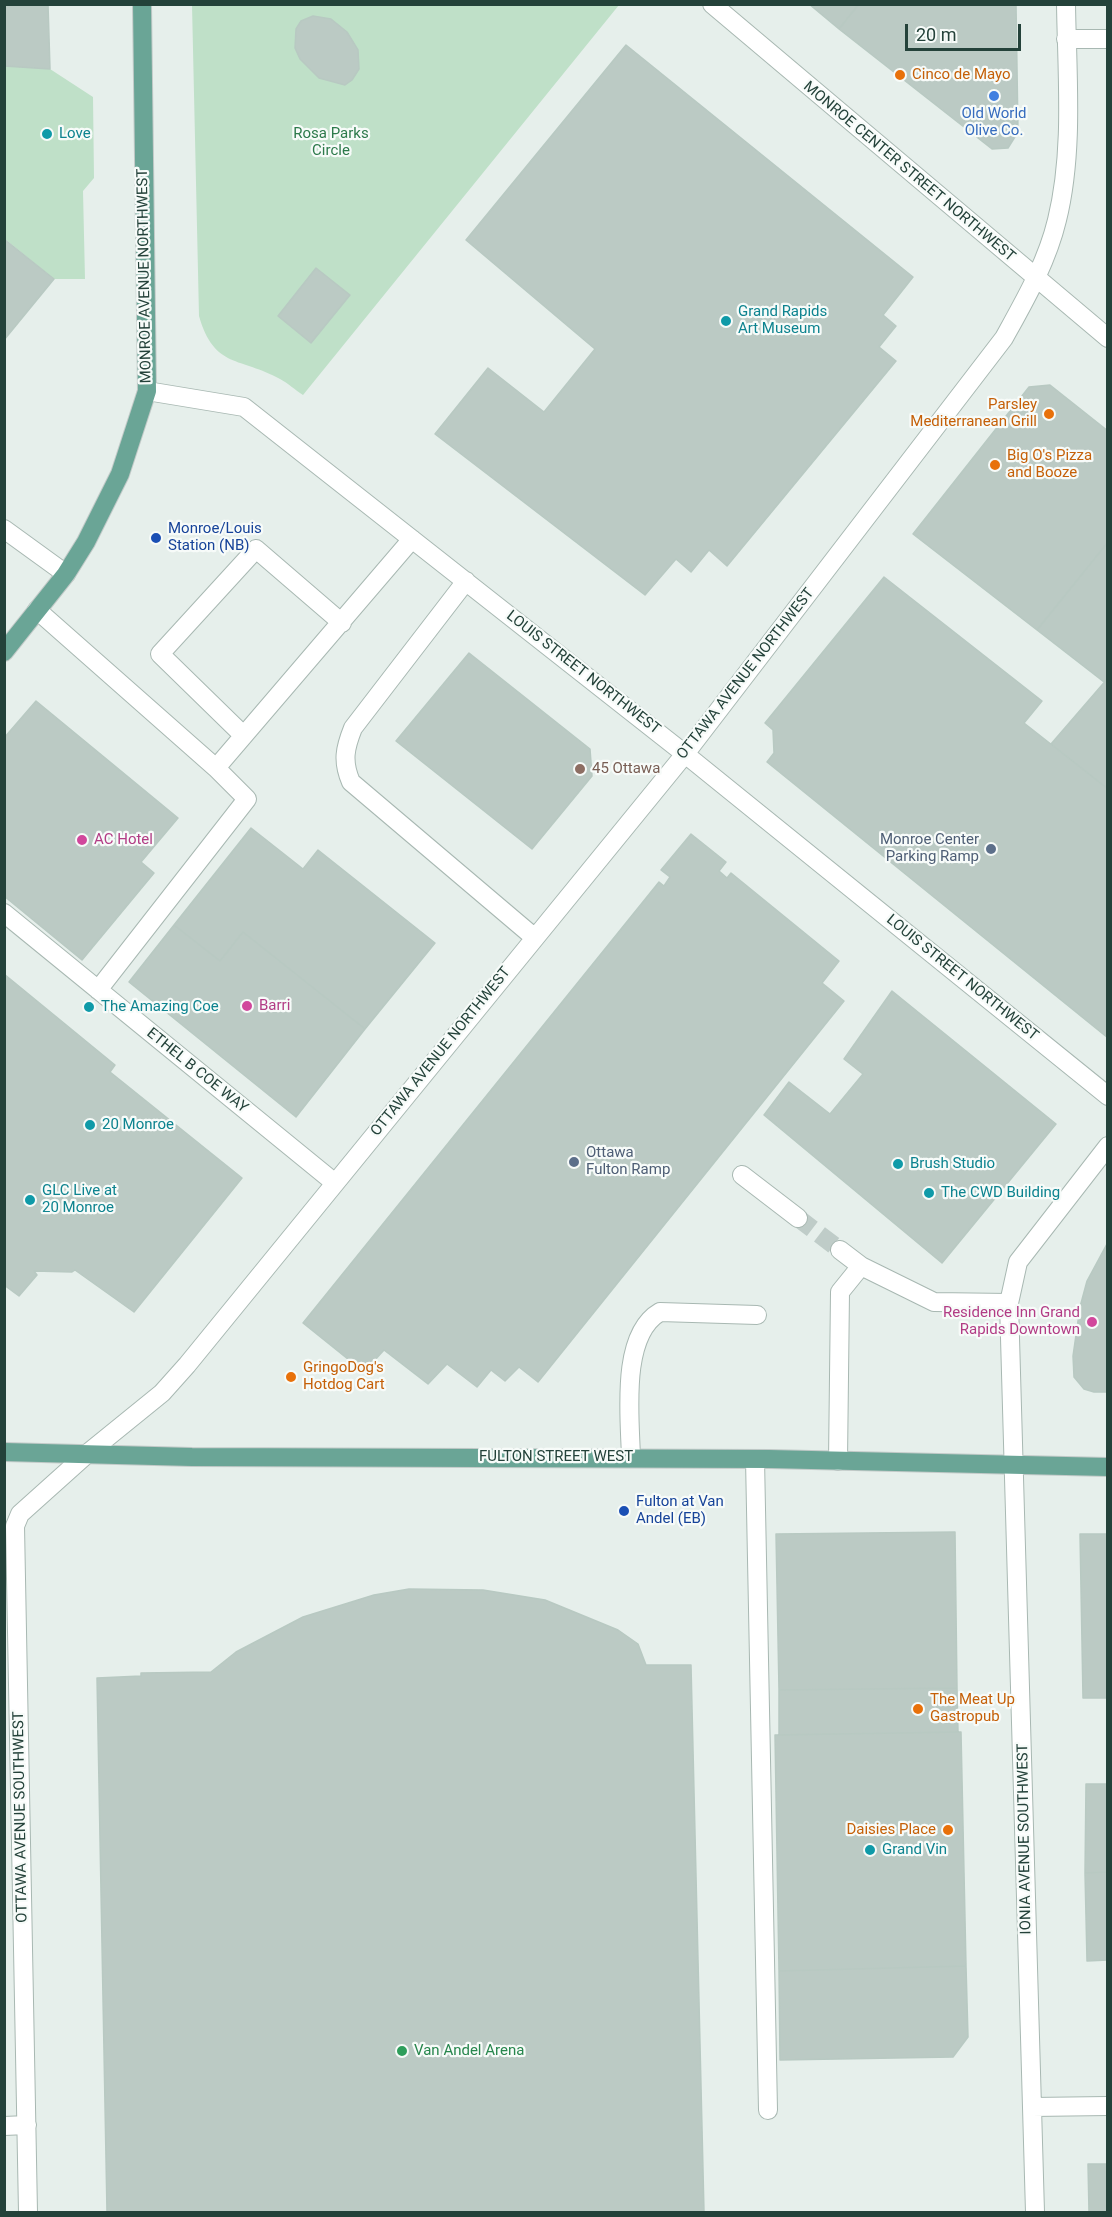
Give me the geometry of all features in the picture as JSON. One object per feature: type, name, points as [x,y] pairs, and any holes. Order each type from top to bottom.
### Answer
[{"type":"main road","name":"MONROE AVENUE NORTHWEST","points":[[4,652],[66,574],[86,542],[120,474],[147,391],[142,4]]},
{"type":"main road","name":"FULTON STREET WEST","points":[[4,1452],[192,1457],[755,1459],[1107,1467]]},
{"type":"street","name":"MONROE CENTER STREET NORTHWEST","points":[[712,4],[1107,338]]},
{"type":"street","name":"OTTAWA AVENUE NORTHWEST","points":[[88,1453],[162,1393],[335,1183],[685,754],[1004,338],[1036,280],[1057,222],[1063,185],[1067,115],[1066,4]]},
{"type":"street","points":[[1066,39],[1107,39]]},
{"type":"street","name":"LOUIS STREET NORTHWEST","points":[[147,391],[244,407],[685,754],[1107,1096]]},
{"type":"street","points":[[4,529],[66,574]]},
{"type":"street","points":[[216,768],[412,539]]},
{"type":"street","points":[[243,735],[160,654],[256,549],[342,623]]},
{"type":"street","points":[[466,581],[353,728],[345,748],[345,767],[351,782],[535,938]]},
{"type":"street","points":[[38,610],[216,768],[247,799],[98,990]]},
{"type":"street","name":"ETHEL B COE WAY","points":[[4,913],[335,1183]]},
{"type":"street","name":"IONIA AVENUE SOUTHWEST","points":[[1035,2212],[1009,1303],[1018,1262],[1107,1146]]},
{"type":"street","points":[[742,1175],[798,1218]]},
{"type":"street","points":[[840,1250],[861,1266],[934,1302],[1009,1303]]},
{"type":"street","points":[[838,1461],[840,1292],[861,1266]]},
{"type":"street","points":[[631,1458],[631,1370],[639,1338],[649,1319],[660,1312],[757,1315]]},
{"type":"street","name":"OTTAWA AVENUE SOUTHWEST","points":[[28,2212],[15,1526],[20,1514],[88,1453]]},
{"type":"street","points":[[755,1459],[768,2110]]},
{"type":"street","points":[[1032,2107],[1107,2106]]},
{"type":"street","points":[[4,2126],[27,2125]]},
{"type":"green space","name":"Rosa Parks Circle","points":[[192,5],[619,5],[303,395],[286,382],[230,359],[221,353],[212,345],[199,316]]},
{"type":"green space","points":[[4,66],[50,69],[93,97],[94,178],[83,191],[85,279],[54,279],[5,239]]},
{"type":"building","points":[[4,4],[48,4],[50,69],[4,66]]},
{"type":"building","points":[[809,4],[859,4],[839,29]]},
{"type":"building","points":[[859,4],[1016,4],[1018,132],[1008,148],[992,149],[839,29]]},
{"type":"building","points":[[313,16],[331,19],[347,32],[358,50],[359,69],[352,80],[345,85],[319,78],[300,59],[295,48],[296,29],[301,21]]},
{"type":"building","name":"Grand Rapids Art Museum","points":[[626,45],[913,277],[883,315],[896,326],[879,347],[896,361],[727,566],[709,550],[691,572],[676,559],[645,595],[435,434],[488,368],[544,412],[595,349],[466,240]]},
{"type":"building","points":[[4,239],[54,279],[4,340]]},
{"type":"building","points":[[316,268],[350,295],[311,343],[278,316]]},
{"type":"building","points":[[1050,385],[1108,431],[1108,542],[1037,630],[913,534],[1029,387]]},
{"type":"building","points":[[1108,542],[1108,678],[1104,682],[1037,630]]},
{"type":"building","name":"Monroe Center Parking Ramp","points":[[884,577],[1042,701],[1024,723],[1108,789],[1108,1038],[767,762],[774,753],[773,730],[765,723]]},
{"type":"building","points":[[469,653],[590,749],[592,776],[532,849],[396,741]]},
{"type":"building","points":[[1108,678],[1108,789],[1051,744]]},
{"type":"building","name":"AC Hotel","points":[[36,701],[178,818],[141,862],[154,873],[82,960],[4,896],[4,738]]},
{"type":"building","points":[[251,828],[303,869],[318,850],[435,943],[365,1029],[243,932],[220,961],[174,925]]},
{"type":"building","name":"Ottawa Fulton Ramp","points":[[691,834],[726,862],[719,871],[727,878],[731,873],[839,961],[822,983],[844,1001],[538,1382],[519,1367],[505,1381],[491,1370],[477,1387],[447,1364],[428,1384],[384,1350],[364,1372],[303,1323],[659,882],[664,886],[670,877],[661,870]]},
{"type":"building","name":"Barri","points":[[174,925],[220,961],[243,932],[365,1029],[296,1117],[129,982]]},
{"type":"building","name":"20 Monroe","points":[[4,974],[115,1065],[110,1072],[242,1178],[134,1312],[75,1270],[72,1272],[34,1271],[37,1275],[19,1296],[4,1285]]},
{"type":"building","name":"The CWD Building","points":[[892,991],[1056,1124],[942,1263],[764,1115],[789,1082],[830,1114],[863,1074],[844,1059]]},
{"type":"building","name":"Residence Inn Grand Rapids Downtown","points":[[1108,1242],[1108,1392],[1094,1392],[1084,1389],[1074,1377],[1073,1356],[1080,1307],[1087,1281]]},
{"type":"building","points":[[955,1532],[957,1688],[779,1690],[776,1534]]},
{"type":"building","points":[[1080,1534],[1108,1534],[1108,1698],[1083,1698]]},
{"type":"building","name":"Van Andel Arena","points":[[409,1589],[483,1590],[545,1600],[618,1630],[638,1644],[646,1665],[691,1665],[704,2212],[107,2212],[97,1678],[141,1676],[141,1673],[211,1672],[236,1652],[303,1617],[374,1595]]},
{"type":"building","points":[[957,1688],[958,1732],[779,1735],[779,1690]]},
{"type":"building","name":"Grand Vin","points":[[961,1732],[966,1966],[779,1971],[775,1735]]},
{"type":"building","points":[[1086,1784],[1108,1784],[1108,1872],[1085,1873]]},
{"type":"building","points":[[1108,1872],[1108,1960],[1087,1961],[1085,1873]]},
{"type":"building","points":[[966,1966],[968,2037],[953,2057],[780,2060],[779,1971]]},
{"type":"building","points":[[1088,2164],[1108,2164],[1108,2212],[1089,2212]]},
{"type":"tunnel","points":[[798,1218],[840,1250]]},
{"type":"place","name":"Cinco de Mayo","points":[[900,75]]},
{"type":"place","name":"Old World Olive Co.","points":[[994,96]]},
{"type":"place","name":"Love","points":[[47,134]]},
{"type":"place","name":"Grand Rapids Art Museum","points":[[726,321]]},
{"type":"place","name":"Parsley Mediterranean Grill","points":[[1049,414]]},
{"type":"place","name":"Big O's Pizza and Booze","points":[[995,465]]},
{"type":"place","name":"Monroe/Louis Station (NB)","points":[[156,538]]},
{"type":"place","name":"45 Ottawa","points":[[580,769]]},
{"type":"place","name":"AC Hotel","points":[[82,840]]},
{"type":"place","name":"Monroe Center Parking Ramp","points":[[991,849]]},
{"type":"place","name":"Barri","points":[[247,1006]]},
{"type":"place","name":"The Amazing Coe","points":[[89,1007]]},
{"type":"place","name":"20 Monroe","points":[[90,1125]]},
{"type":"place","name":"Ottawa Fulton Ramp","points":[[574,1162]]},
{"type":"place","name":"Brush Studio","points":[[898,1164]]},
{"type":"place","name":"The CWD Building","points":[[929,1193]]},
{"type":"place","name":"GLC Live at 20 Monroe","points":[[30,1200]]},
{"type":"place","name":"Residence Inn Grand Rapids Downtown","points":[[1092,1322]]},
{"type":"place","name":"GringoDog's Hotdog Cart","points":[[291,1377]]},
{"type":"place","name":"Fulton at Van Andel (EB)","points":[[624,1511]]},
{"type":"place","name":"The Meat Up Gastropub","points":[[918,1709]]},
{"type":"place","name":"Daisies Place","points":[[948,1830]]},
{"type":"place","name":"Grand Vin","points":[[870,1850]]},
{"type":"place","name":"Van Andel Arena","points":[[402,2051]]}]
